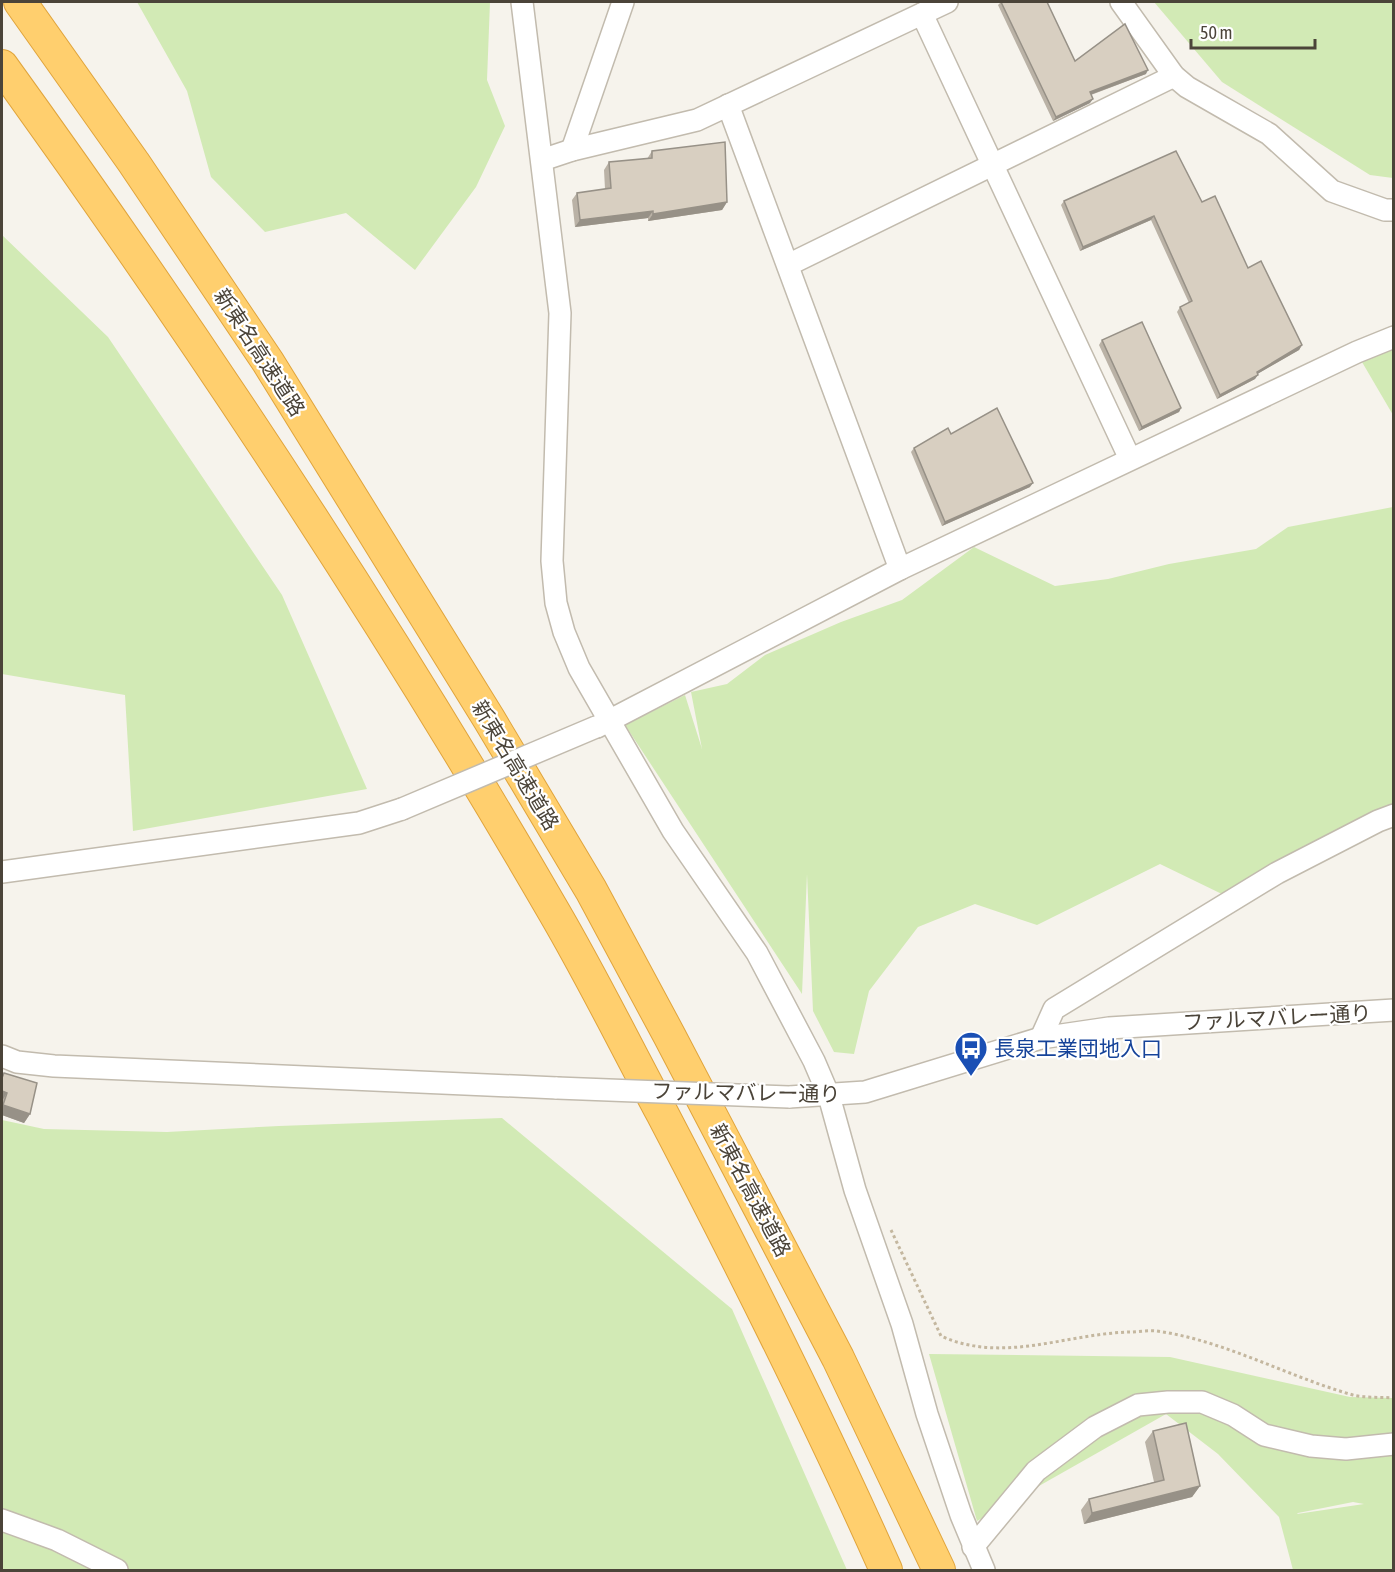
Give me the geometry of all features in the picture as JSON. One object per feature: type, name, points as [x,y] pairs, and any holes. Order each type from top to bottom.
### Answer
[{"type":"highway","name":"新東名高速道路","points":[[20,2],[134,163],[268,362],[489,719],[591,890],[838,1358],[939,1570]]},
{"type":"highway","name":"新東名高速道路","points":[[2,66],[231,393],[448,733],[539,885],[716,1217],[798,1378],[886,1570]]},
{"type":"street","points":[[522,2],[560,313],[552,561],[556,603],[564,632],[603,724],[757,953],[814,1061],[829,1096],[855,1190],[899,1315],[927,1414],[984,1570]]},
{"type":"street","points":[[572,150],[623,2]]},
{"type":"street","points":[[542,160],[572,150],[698,120],[947,2]]},
{"type":"street","points":[[1121,2],[1174,76],[1187,87],[1269,134],[1332,191],[1385,210],[1394,210]]},
{"type":"street","points":[[922,14],[1130,459]]},
{"type":"street","points":[[788,264],[1174,76]]},
{"type":"street","points":[[728,105],[900,569]]},
{"type":"street","points":[[2,872],[359,823],[402,809],[603,724],[900,569],[1357,352],[1394,337]]},
{"type":"street","points":[[1041,1038],[1054,1009],[1277,873],[1394,815]]},
{"type":"street","name":"ファルマバレー通り","points":[[2,1056],[17,1062],[54,1066],[789,1097],[829,1096],[865,1092],[899,1083],[1041,1038],[1109,1028],[1394,1011]]},
{"type":"street","points":[[974,1547],[1036,1471],[1095,1427],[1138,1405],[1202,1402],[1233,1415],[1264,1436],[1311,1446],[1346,1449],[1394,1443]]},
{"type":"street","points":[[2,1520],[57,1540],[117,1570]]},
{"type":"path","points":[[891,1230],[941,1335],[958,1343],[990,1348],[1025,1348],[1061,1339],[1106,1332],[1155,1331],[1238,1352],[1354,1395],[1394,1398]]},
{"type":"green space","points":[[137,2],[490,2],[487,80],[505,126],[476,187],[415,270],[346,213],[265,232],[211,177],[187,91]]},
{"type":"green space","points":[[1154,2],[1393,2],[1393,178],[1370,175],[1222,82]]},
{"type":"green space","points":[[2,235],[108,337],[282,595],[367,789],[133,831],[125,695],[2,674]]},
{"type":"green space","points":[[1393,348],[1393,415],[1362,362]]},
{"type":"green space","points":[[1393,507],[1393,804],[1234,889],[1226,896],[1160,864],[1037,925],[975,904],[918,927],[869,991],[854,1054],[834,1052],[813,1011],[807,874],[802,994],[625,725],[685,695],[702,749],[691,692],[727,684],[765,655],[841,622],[902,600],[974,547],[1055,586],[1108,579],[1169,564],[1256,549],[1288,527]]},
{"type":"green space","points":[[502,1118],[732,1309],[847,1570],[2,1570],[2,1120],[44,1129],[167,1132]]},
{"type":"green space","points":[[929,1354],[1170,1357],[1350,1397],[1393,1398],[1393,1570],[1293,1570],[1279,1517],[1218,1454],[1166,1414],[977,1521]],"holes":[[[1353,1502],[1364,1504],[1297,1514]]]},
{"type":"building","points":[[1001,2],[1047,2],[1075,61],[1125,24],[1148,70],[1090,92],[1093,99],[1056,117]]},
{"type":"building","points":[[725,142],[727,202],[653,214],[653,211],[580,220],[577,193],[611,188],[609,162],[652,158],[652,151]]},
{"type":"building","points":[[1176,151],[1202,202],[1215,196],[1248,268],[1261,261],[1302,345],[1257,372],[1258,375],[1220,395],[1180,307],[1192,301],[1154,216],[1083,247],[1064,201]]},
{"type":"building","points":[[1142,322],[1181,408],[1142,427],[1102,340]]},
{"type":"building","points":[[997,408],[1033,483],[945,522],[914,448],[948,428],[951,434]]},
{"type":"building","points":[[4,1073],[37,1083],[30,1114],[3,1105],[7,1093],[2,1091]]},
{"type":"building","points":[[1186,1423],[1200,1486],[1092,1513],[1089,1499],[1164,1480],[1153,1431]]},
{"type":"place","name":"長泉工業団地入口","points":[[971,1077]]}]
